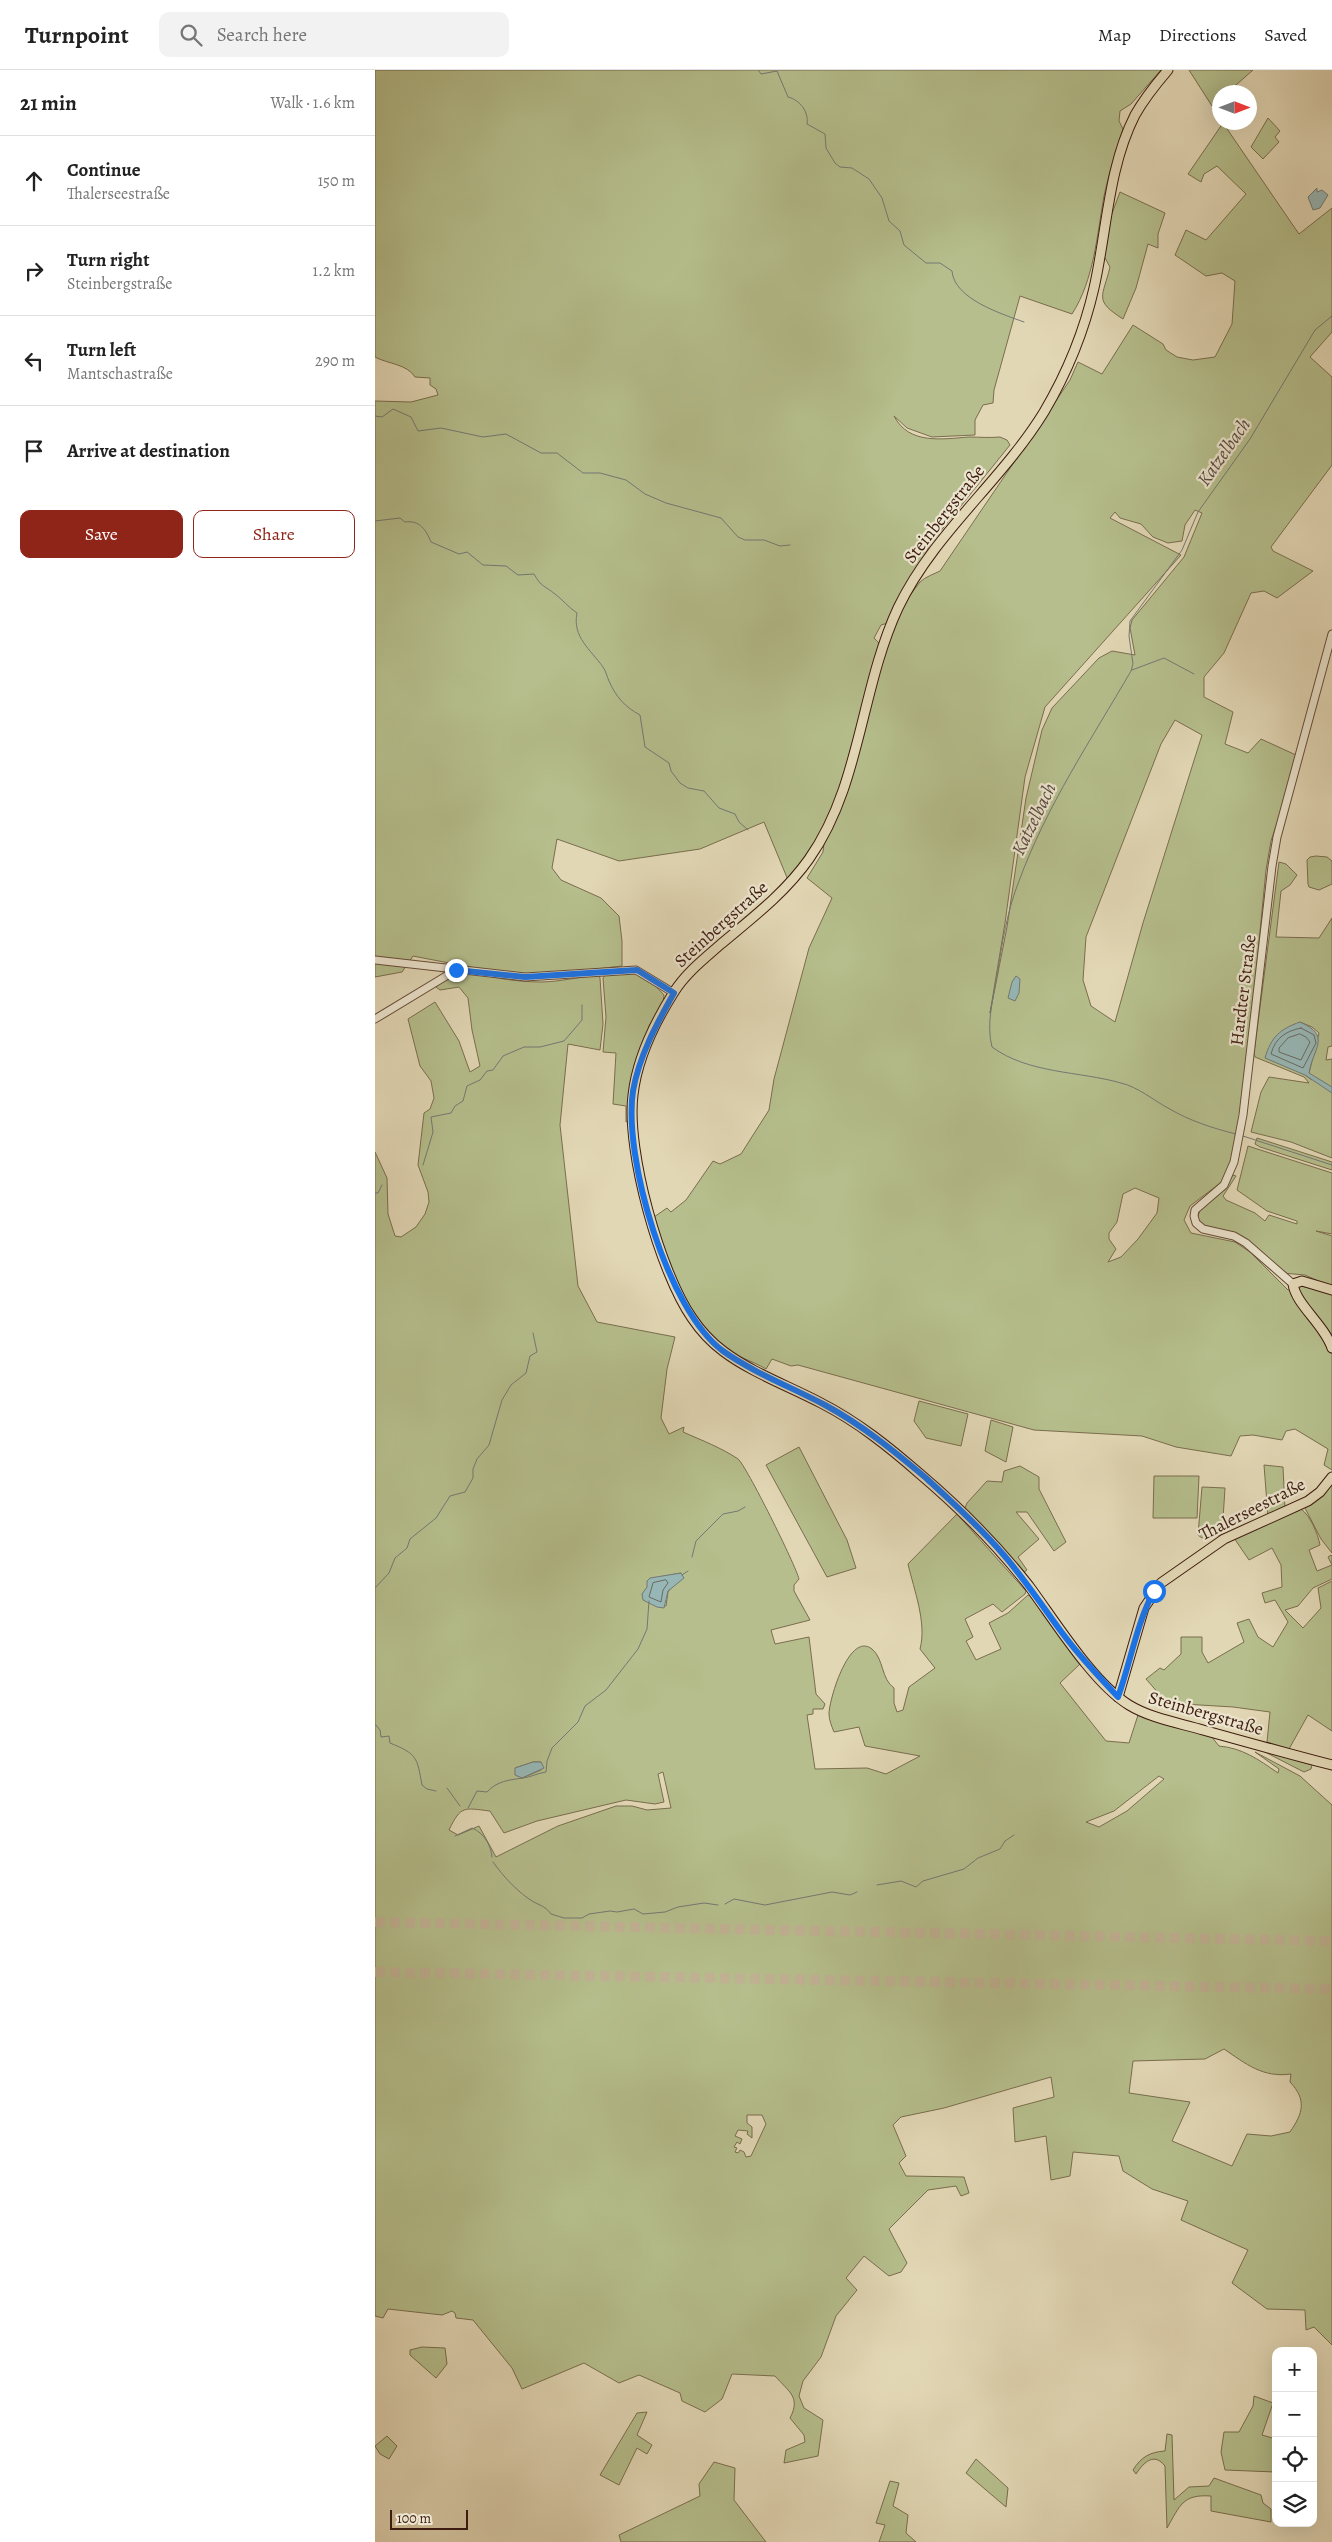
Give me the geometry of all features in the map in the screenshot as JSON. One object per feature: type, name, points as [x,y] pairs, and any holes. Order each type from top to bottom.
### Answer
[{"type":"main road","name":"Steinbergstraße","points":[[1168,70],[1136,113],[1123,147],[1111,190],[1094,288],[1085,322],[1070,363],[1031,430],[932,551],[900,605],[884,640],[871,681],[846,786],[837,810],[809,860],[789,884],[697,965],[674,993],[657,1024],[638,1070],[632,1101],[632,1136],[639,1173],[654,1227],[672,1279],[690,1316],[722,1350],[867,1429],[925,1478],[1003,1553],[1063,1635],[1118,1697],[1133,1708],[1154,1716],[1332,1766]]},
{"type":"main road","points":[[1332,1290],[1302,1281],[1293,1284],[1303,1305],[1323,1329],[1332,1348]]},
{"type":"main road","name":"Thalerseestraße","points":[[1118,1697],[1145,1608],[1161,1583],[1224,1539],[1308,1502],[1321,1492],[1332,1477]]},
{"type":"street","name":"Hardter Straße","points":[[1293,1284],[1246,1243],[1234,1236],[1203,1229],[1196,1223],[1194,1216],[1195,1210],[1222,1187],[1229,1177],[1238,1142],[1277,837],[1332,634]]},
{"type":"street","points":[[375,960],[525,977],[637,970],[674,993]]},
{"type":"street","points":[[375,1019],[456,970]]},
{"type":"green space","points":[[375,70],[1161,70],[1131,104],[1120,111],[1119,121],[1123,129],[1106,187],[1094,257],[1085,287],[1072,314],[1020,296],[994,390],[993,403],[983,405],[975,420],[975,435],[932,437],[907,428],[894,416],[908,432],[917,436],[937,439],[1000,437],[1007,440],[1010,445],[931,543],[888,623],[881,625],[874,638],[880,644],[844,780],[819,838],[788,880],[764,822],[700,849],[619,861],[557,839],[552,868],[561,880],[601,898],[619,916],[622,966],[541,975],[485,970],[413,956],[402,972],[375,977],[375,401],[411,402],[438,395],[436,389],[430,385],[430,378],[415,377],[407,369],[375,357]]},
{"type":"green space","points":[[1189,70],[1253,70],[1236,85],[1212,85],[1212,106]]},
{"type":"green space","points":[[1268,118],[1280,131],[1275,137],[1279,142],[1263,159],[1251,147]]},
{"type":"green space","points":[[1218,130],[1228,130],[1299,234],[1332,208],[1332,332],[1310,357],[1332,377],[1332,465],[1271,547],[1273,551],[1313,571],[1277,598],[1264,591],[1251,593],[1224,653],[1204,677],[1204,697],[1233,712],[1225,744],[1248,753],[1261,739],[1296,755],[1293,774],[1271,841],[1266,870],[1245,1085],[1233,1153],[1228,1173],[1223,1181],[1190,1206],[1184,1220],[1191,1233],[1235,1242],[1250,1252],[1288,1290],[1301,1286],[1332,1293],[1332,1470],[1324,1465],[1328,1449],[1295,1429],[1286,1431],[1282,1440],[1253,1435],[1240,1436],[1231,1456],[1176,1447],[1142,1436],[1034,1430],[798,1365],[791,1366],[772,1359],[766,1369],[724,1348],[706,1331],[695,1317],[671,1268],[654,1217],[667,1208],[671,1212],[686,1200],[713,1161],[720,1164],[741,1154],[769,1110],[774,1079],[809,948],[832,898],[807,878],[823,852],[824,843],[846,797],[882,655],[891,629],[904,605],[920,582],[940,571],[1070,380],[1078,362],[1102,374],[1133,325],[1163,344],[1166,350],[1177,357],[1193,360],[1215,357],[1232,324],[1235,281],[1222,273],[1206,276],[1175,255],[1186,230],[1206,240],[1246,194],[1217,166],[1204,174],[1201,182],[1188,174]],"holes":[[[1195,510],[1202,513],[1184,557],[1132,620],[1130,628],[1135,655],[1112,651],[1099,658],[1052,708],[1042,730],[1026,798],[1007,927],[990,1013],[1005,923],[1025,777],[1045,707],[1181,555],[1110,518],[1115,512],[1120,518],[1141,524],[1153,537],[1168,543],[1182,541],[1185,525]],[[1175,720],[1202,735],[1143,923],[1115,1022],[1091,1006],[1083,980],[1086,937],[1161,744]],[[1135,1188],[1159,1198],[1157,1213],[1138,1239],[1121,1257],[1108,1262],[1116,1249],[1109,1239],[1109,1233],[1117,1222],[1123,1194]]]},
{"type":"green space","points":[[1120,192],[1165,213],[1158,234],[1158,248],[1148,244],[1136,288],[1123,319],[1107,307],[1103,297],[1110,267],[1104,256],[1111,216]]},
{"type":"green space","points":[[1310,857],[1327,857],[1332,861],[1332,884],[1319,890],[1309,887],[1308,884],[1307,860]]},
{"type":"green space","points":[[1279,862],[1286,864],[1297,875],[1290,885],[1281,891],[1276,937],[1319,938],[1332,918],[1332,1046],[1328,1047],[1326,1060],[1332,1059],[1332,1158],[1291,1142],[1251,1132],[1261,1092],[1269,1077],[1309,1083],[1304,1077],[1255,1057]],"holes":[[[1300,1022],[1312,1027],[1319,1033],[1309,1073],[1312,1080],[1305,1075]]]},
{"type":"green space","points":[[464,971],[502,979],[531,982],[548,982],[592,976],[599,976],[600,978],[603,1024],[600,1050],[568,1044],[560,1125],[578,1286],[597,1322],[675,1337],[667,1369],[661,1418],[669,1434],[684,1427],[683,1432],[738,1459],[760,1496],[796,1570],[799,1579],[794,1585],[794,1591],[810,1620],[771,1630],[775,1644],[809,1637],[816,1694],[825,1704],[823,1709],[813,1709],[813,1714],[807,1715],[815,1769],[867,1768],[886,1774],[920,1756],[865,1746],[859,1727],[834,1732],[829,1719],[830,1706],[832,1695],[848,1658],[856,1650],[864,1646],[876,1653],[887,1680],[894,1688],[894,1703],[897,1712],[903,1710],[909,1687],[935,1668],[920,1649],[922,1639],[921,1618],[908,1564],[957,1514],[1026,1591],[1025,1594],[1002,1612],[993,1604],[965,1619],[973,1637],[966,1641],[976,1660],[1001,1649],[989,1623],[1008,1613],[1028,1595],[1080,1664],[1060,1683],[1106,1741],[1129,1743],[1138,1715],[1211,1736],[1219,1746],[1243,1752],[1278,1773],[1279,1769],[1255,1752],[1300,1776],[1332,1805],[1332,2345],[1314,2327],[1306,2330],[1305,2310],[1267,2309],[1232,2283],[1248,2250],[1181,2220],[1188,2201],[1152,2189],[1123,2171],[1119,2156],[1073,2152],[1070,2176],[1051,2180],[1046,2136],[1015,2142],[1013,2108],[1054,2097],[1051,2077],[944,2108],[901,2117],[893,2125],[906,2156],[899,2163],[906,2176],[964,2177],[969,2193],[961,2196],[956,2186],[928,2190],[889,2229],[907,2263],[901,2272],[889,2276],[864,2256],[846,2278],[857,2290],[836,2316],[821,2357],[803,2381],[799,2396],[804,2408],[823,2420],[818,2456],[784,2463],[786,2450],[805,2442],[804,2435],[790,2418],[794,2405],[792,2395],[775,2376],[732,2374],[722,2399],[705,2412],[682,2401],[680,2393],[639,2375],[619,2383],[584,2363],[522,2389],[512,2368],[473,2320],[456,2318],[455,2313],[452,2311],[442,2315],[388,2309],[383,2318],[375,2316],[375,1152],[387,1178],[388,1214],[395,1236],[401,1237],[416,1227],[425,1214],[429,1202],[428,1192],[418,1165],[424,1113],[430,1109],[434,1098],[431,1081],[420,1066],[408,1019],[435,1002],[459,1041],[470,1072],[480,1066],[472,1030],[468,998],[459,987],[440,990],[436,987],[440,981]],"holes":[[[681,1573],[668,1592],[666,1606],[642,1594],[659,1577]],[[533,1762],[541,1762],[541,1770],[522,1778],[515,1768]],[[663,1772],[671,1808],[647,1810],[632,1806],[616,1806],[558,1826],[496,1857],[479,1826],[458,1835],[449,1830],[460,1812],[469,1809],[490,1811],[504,1833],[537,1821],[626,1800],[655,1804],[664,1802],[658,1774]],[[1159,1776],[1164,1779],[1127,1811],[1099,1827],[1086,1822],[1114,1811]],[[1224,2049],[1247,2065],[1263,2072],[1281,2075],[1291,2074],[1290,2082],[1301,2101],[1300,2113],[1290,2132],[1271,2136],[1247,2134],[1232,2166],[1172,2141],[1190,2102],[1129,2093],[1133,2061],[1205,2059]],[[747,2115],[762,2115],[766,2124],[751,2156],[746,2157],[744,2152],[740,2150],[738,2153],[735,2152],[737,2148],[734,2147],[737,2142],[740,2144],[742,2139],[735,2136],[738,2130],[748,2131],[747,2134],[752,2138],[752,2127],[747,2123]]]},
{"type":"green space","points":[[631,972],[649,979],[664,995],[663,1004],[649,1026],[628,1121],[626,1122],[626,1106],[613,1104],[616,1053],[603,1052],[606,1017],[603,978],[606,974]]},
{"type":"green space","points":[[1257,1138],[1332,1162],[1332,1170],[1260,1147],[1255,1144]]},
{"type":"green space","points":[[1248,1146],[1332,1173],[1332,1234],[1316,1231],[1332,1236],[1332,1287],[1305,1275],[1282,1273],[1254,1246],[1206,1227],[1197,1220],[1200,1210],[1222,1192],[1233,1175],[1236,1176],[1223,1196],[1226,1200],[1255,1213],[1265,1221],[1269,1215],[1297,1224],[1297,1221],[1267,1211],[1237,1190]]},
{"type":"green space","points":[[919,1401],[968,1414],[961,1446],[926,1438],[914,1421]]},
{"type":"green space","points":[[991,1420],[1013,1427],[1006,1462],[985,1451]]},
{"type":"green space","points":[[799,1447],[847,1540],[856,1568],[827,1577],[766,1465]]},
{"type":"green space","points":[[1264,1465],[1283,1467],[1285,1509],[1268,1517]]},
{"type":"green space","points":[[1020,1466],[1039,1477],[1039,1489],[1066,1542],[1054,1551],[1027,1512],[1016,1512],[1039,1539],[1018,1557],[1027,1570],[1023,1573],[964,1510],[967,1503],[987,1481],[1002,1482],[1004,1471]]},
{"type":"green space","points":[[1154,1476],[1199,1476],[1197,1518],[1153,1518]]},
{"type":"green space","points":[[1332,1483],[1332,1553],[1321,1539],[1305,1508]]},
{"type":"green space","points":[[1202,1487],[1225,1488],[1222,1535],[1202,1538],[1198,1535]]},
{"type":"green space","points":[[1301,1509],[1310,1520],[1319,1541],[1320,1545],[1309,1550],[1317,1571],[1332,1565],[1332,1579],[1313,1588],[1298,1606],[1285,1610],[1303,1628],[1321,1608],[1318,1588],[1332,1581],[1332,1731],[1308,1715],[1289,1749],[1267,1742],[1270,1712],[1233,1707],[1167,1703],[1146,1679],[1160,1668],[1164,1670],[1181,1654],[1181,1637],[1202,1637],[1202,1652],[1208,1663],[1244,1642],[1237,1623],[1249,1619],[1258,1637],[1273,1647],[1288,1622],[1275,1600],[1265,1603],[1262,1593],[1282,1587],[1281,1565],[1272,1548],[1249,1560],[1234,1538]]},
{"type":"green space","points":[[1331,1555],[1332,1556],[1332,1565],[1328,1557]]},
{"type":"green space","points":[[1261,1750],[1312,1765],[1311,1769],[1304,1772]]},
{"type":"green space","points":[[422,2347],[445,2348],[447,2364],[436,2378],[410,2355],[410,2350]]},
{"type":"green space","points":[[1254,2396],[1272,2403],[1262,2435],[1272,2438],[1272,2472],[1225,2470],[1221,2452],[1224,2432],[1239,2432],[1253,2406]]},
{"type":"green space","points":[[647,2412],[637,2435],[652,2445],[647,2454],[637,2448],[619,2485],[600,2475],[637,2413]]},
{"type":"green space","points":[[1167,2434],[1172,2435],[1174,2500],[1189,2487],[1209,2486],[1214,2478],[1261,2495],[1263,2503],[1271,2509],[1271,2522],[1211,2511],[1211,2496],[1201,2496],[1188,2499],[1183,2503],[1167,2528],[1165,2466],[1153,2459],[1142,2466],[1136,2474],[1133,2470],[1146,2456],[1165,2451]]},
{"type":"green space","points":[[387,2436],[397,2446],[389,2459],[380,2454],[375,2446]]},
{"type":"green space","points":[[976,2459],[1008,2488],[1006,2507],[966,2473]]},
{"type":"green space","points":[[714,2462],[735,2468],[734,2500],[766,2542],[621,2542],[619,2535],[700,2496],[699,2484]]},
{"type":"green space","points":[[890,2481],[899,2483],[893,2506],[908,2515],[906,2533],[916,2542],[879,2542],[885,2525],[876,2523]]},
{"type":"water","points":[[1317,188],[1317,192],[1322,190],[1328,195],[1320,208],[1313,210],[1308,197]]},
{"type":"water","points":[[1016,976],[1020,979],[1019,993],[1015,1001],[1008,998],[1012,982]]},
{"type":"water","points":[[1300,1022],[1310,1027],[1318,1038],[1309,1073],[1332,1087],[1332,1093],[1305,1075],[1265,1058],[1273,1039],[1282,1031]]},
{"type":"water","points":[[681,1573],[684,1578],[668,1591],[664,1608],[657,1607],[643,1600],[642,1594],[650,1578]]},
{"type":"water","points":[[533,1762],[541,1762],[544,1768],[522,1778],[515,1775],[515,1768]]},
{"type":"waterway","points":[[758,70],[761,74],[777,71],[788,97],[803,107],[807,115],[807,124],[825,134],[826,148],[835,163],[840,167],[852,168],[869,179],[882,198],[889,221],[900,231],[904,245],[926,263],[940,263],[952,271],[955,281],[961,290],[970,297],[992,310],[1024,322]]},
{"type":"waterway","name":"Katzelbach","points":[[1236,1134],[1210,1127],[1185,1117],[1127,1085],[1105,1079],[1038,1067],[1006,1056],[992,1047],[990,1038],[991,1012],[1008,916],[1030,853],[1056,799],[1131,671],[1133,664],[1129,636],[1130,621],[1182,550],[1198,512],[1250,439],[1315,330],[1332,316]]},
{"type":"waterway","points":[[375,416],[382,417],[393,409],[411,417],[418,431],[441,428],[483,437],[506,434],[541,453],[557,453],[583,473],[600,473],[626,480],[645,494],[666,503],[721,518],[738,537],[745,540],[764,540],[780,546],[790,545]]},
{"type":"waterway","points":[[375,521],[400,518],[405,522],[419,524],[425,530],[431,542],[459,554],[467,552],[483,565],[506,566],[518,575],[534,574],[541,584],[577,613],[577,629],[584,643],[604,669],[618,697],[625,705],[640,715],[645,747],[669,763],[671,771],[680,783],[688,788],[704,791],[719,808],[735,814],[739,822],[748,830]]},
{"type":"waterway","points":[[1132,670],[1164,658],[1194,674]]},
{"type":"waterway","points":[[423,1165],[433,1132],[431,1117],[451,1113],[455,1106],[463,1101],[467,1086],[480,1080],[487,1071],[493,1070],[503,1056],[524,1047],[540,1047],[564,1041],[582,1020],[582,1005]]},
{"type":"waterway","name":"Katzelbach","points":[[1243,1136],[1332,1165]]},
{"type":"waterway","points":[[375,1193],[378,1193],[382,1185]]},
{"type":"waterway","points":[[375,1588],[389,1573],[395,1558],[407,1548],[410,1539],[436,1518],[450,1496],[465,1492],[473,1478],[473,1469],[477,1459],[489,1445],[502,1400],[511,1385],[526,1373],[530,1356],[537,1352],[533,1333]]},
{"type":"waterway","points":[[692,1557],[696,1541],[723,1514],[738,1511],[745,1507]]},
{"type":"waterway","points":[[682,1575],[688,1571]]},
{"type":"waterway","points":[[468,1808],[477,1791],[487,1792],[495,1785],[503,1782],[546,1772],[547,1761],[552,1748],[578,1722],[585,1706],[606,1690],[638,1649],[647,1629],[649,1601]]},
{"type":"waterway","points":[[375,1724],[380,1730],[381,1737],[389,1736],[390,1743],[411,1754],[417,1762],[422,1785],[427,1789],[436,1791]]},
{"type":"waterway","points":[[447,1788],[460,1806]]},
{"type":"waterway","points":[[455,1836],[472,1828],[476,1830],[486,1840],[492,1857]]},
{"type":"waterway","points":[[877,1885],[901,1881],[916,1887],[923,1881],[964,1869],[978,1858],[1000,1849],[1005,1841],[1014,1835]]},
{"type":"waterway","points":[[493,1862],[509,1882],[524,1895],[551,1914],[564,1918],[582,1918],[589,1914],[634,1909],[643,1914],[665,1912],[678,1907],[704,1903],[718,1905]]},
{"type":"waterway","points":[[725,1904],[734,1899],[765,1905],[832,1892],[850,1895],[857,1892]]},
{"type":"tunnel","points":[[375,1922],[1332,1941]]},
{"type":"tunnel","points":[[375,1972],[1332,1989]]},
{"type":"route","points":[[456,970],[525,977],[637,970],[674,993],[651,1036],[638,1070],[631,1118],[632,1136],[644,1194],[672,1279],[690,1316],[722,1350],[867,1429],[925,1478],[1003,1553],[1063,1635],[1096,1675],[1118,1697],[1136,1631],[1154,1591]]}]
